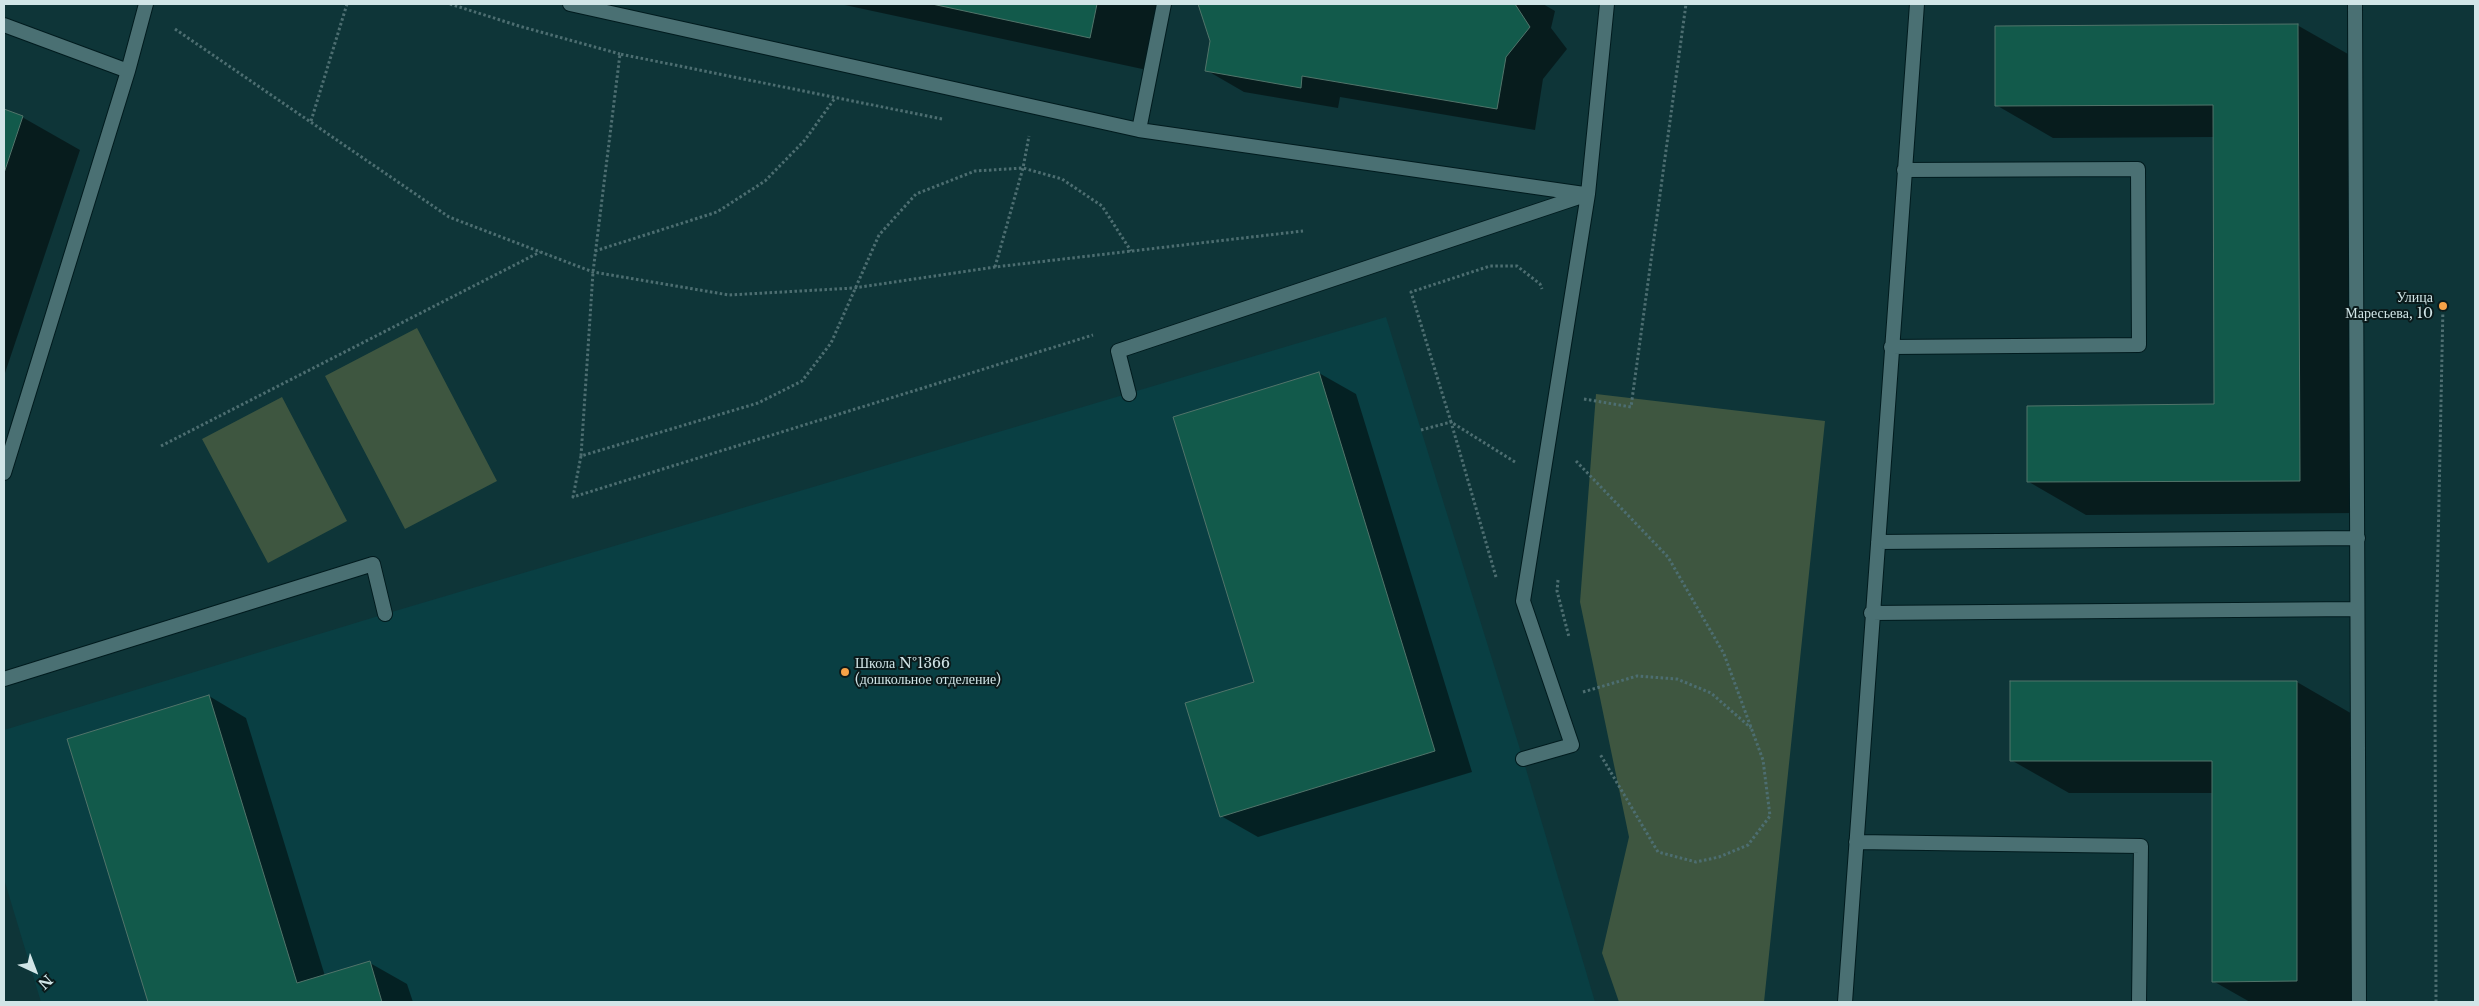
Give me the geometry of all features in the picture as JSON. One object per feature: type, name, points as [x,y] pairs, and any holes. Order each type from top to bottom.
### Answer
[{"type":"lane","points":[[4,473],[128,71],[146,4]]},
{"type":"lane","points":[[570,4],[1139,130],[1588,194]]},
{"type":"lane","points":[[1139,130],[1164,4]]},
{"type":"lane","points":[[1523,759],[1572,745],[1522,601],[1588,194],[1607,4]]},
{"type":"lane","points":[[1845,1002],[1871,613],[1878,542],[1917,4]]},
{"type":"lane","points":[[2355,4],[2359,1002]]},
{"type":"lane","points":[[4,25],[128,71]]},
{"type":"lane","points":[[1891,347],[2139,345],[2138,169],[1904,170]]},
{"type":"lane","points":[[1129,394],[1118,351],[1588,194]]},
{"type":"lane","points":[[1878,542],[2358,538]]},
{"type":"lane","points":[[4,679],[373,564],[385,614]]},
{"type":"lane","points":[[1871,613],[2357,609]]},
{"type":"lane","points":[[1856,842],[2141,846],[2139,1002]]},
{"type":"path","points":[[311,121],[348,4]]},
{"type":"path","points":[[450,4],[519,26],[620,54],[943,119]]},
{"type":"path","points":[[1580,398],[1631,407],[1686,4]]},
{"type":"path","points":[[176,29],[449,217],[593,272],[729,295],[854,288],[995,267],[1303,231]]},
{"type":"path","points":[[620,54],[595,251],[581,456],[573,497],[1095,334]]},
{"type":"path","points":[[595,251],[717,212],[765,181],[805,140],[836,98]]},
{"type":"path","points":[[995,267],[1031,136],[1021,134]]},
{"type":"path","points":[[581,456],[758,404],[802,381],[831,344],[854,288],[879,235],[916,194],[975,171],[1023,168],[1062,179],[1102,206],[1131,251]]},
{"type":"path","points":[[161,446],[540,252]]},
{"type":"path","points":[[1498,586],[1411,292],[1490,266],[1517,266],[1540,284],[1542,292]]},
{"type":"path","points":[[2436,1002],[2435,694],[2443,306]]},
{"type":"path","points":[[1421,430],[1451,422],[1522,467]]},
{"type":"path","points":[[1572,468],[1574,458],[1668,557],[1724,654],[1763,760],[1770,816],[1748,845],[1719,857],[1696,862],[1658,852],[1597,750]]},
{"type":"path","points":[[1559,572],[1557,591],[1571,646]]},
{"type":"path","points":[[1582,693],[1637,676],[1677,679],[1711,693],[1751,729]]},
{"type":"path","points":[[1580,683],[1585,702]]},
{"type":"shaded area","name":"Школа №1366 (дошкольное отделение)","points":[[1386,317],[1523,759],[1595,1002],[41,1002],[4,879],[4,730],[385,614]]},
{"type":"green space","points":[[417,328],[497,481],[405,529],[325,376]]},
{"type":"green space","points":[[1596,394],[1825,421],[1764,1002],[1619,1002],[1602,953],[1629,837],[1580,602]]},
{"type":"green space","points":[[282,397],[347,521],[268,563],[202,439]]},
{"type":"building","points":[[932,4],[1097,4],[1090,38]]},
{"type":"building","points":[[1198,4],[1515,4],[1530,27],[1506,57],[1497,109],[1302,76],[1301,88],[1205,71],[1210,41]]},
{"type":"building","points":[[2298,24],[2300,481],[2027,482],[2027,406],[2214,404],[2213,105],[1995,106],[1995,26]]},
{"type":"building","points":[[4,109],[23,116],[4,173]]},
{"type":"building","points":[[1319,372],[1435,751],[1220,817],[1185,703],[1254,682],[1173,417]]},
{"type":"building","points":[[2010,681],[2297,681],[2297,981],[2212,982],[2212,761],[2010,761]]},
{"type":"building","points":[[209,695],[297,983],[370,961],[382,1002],[148,1002],[67,739]]},
{"type":"place","name":"Улица Маресьева, 10","points":[[2443,306]]},
{"type":"place","name":"Школа №1366 (дошкольное отделение)","points":[[845,672]]}]
